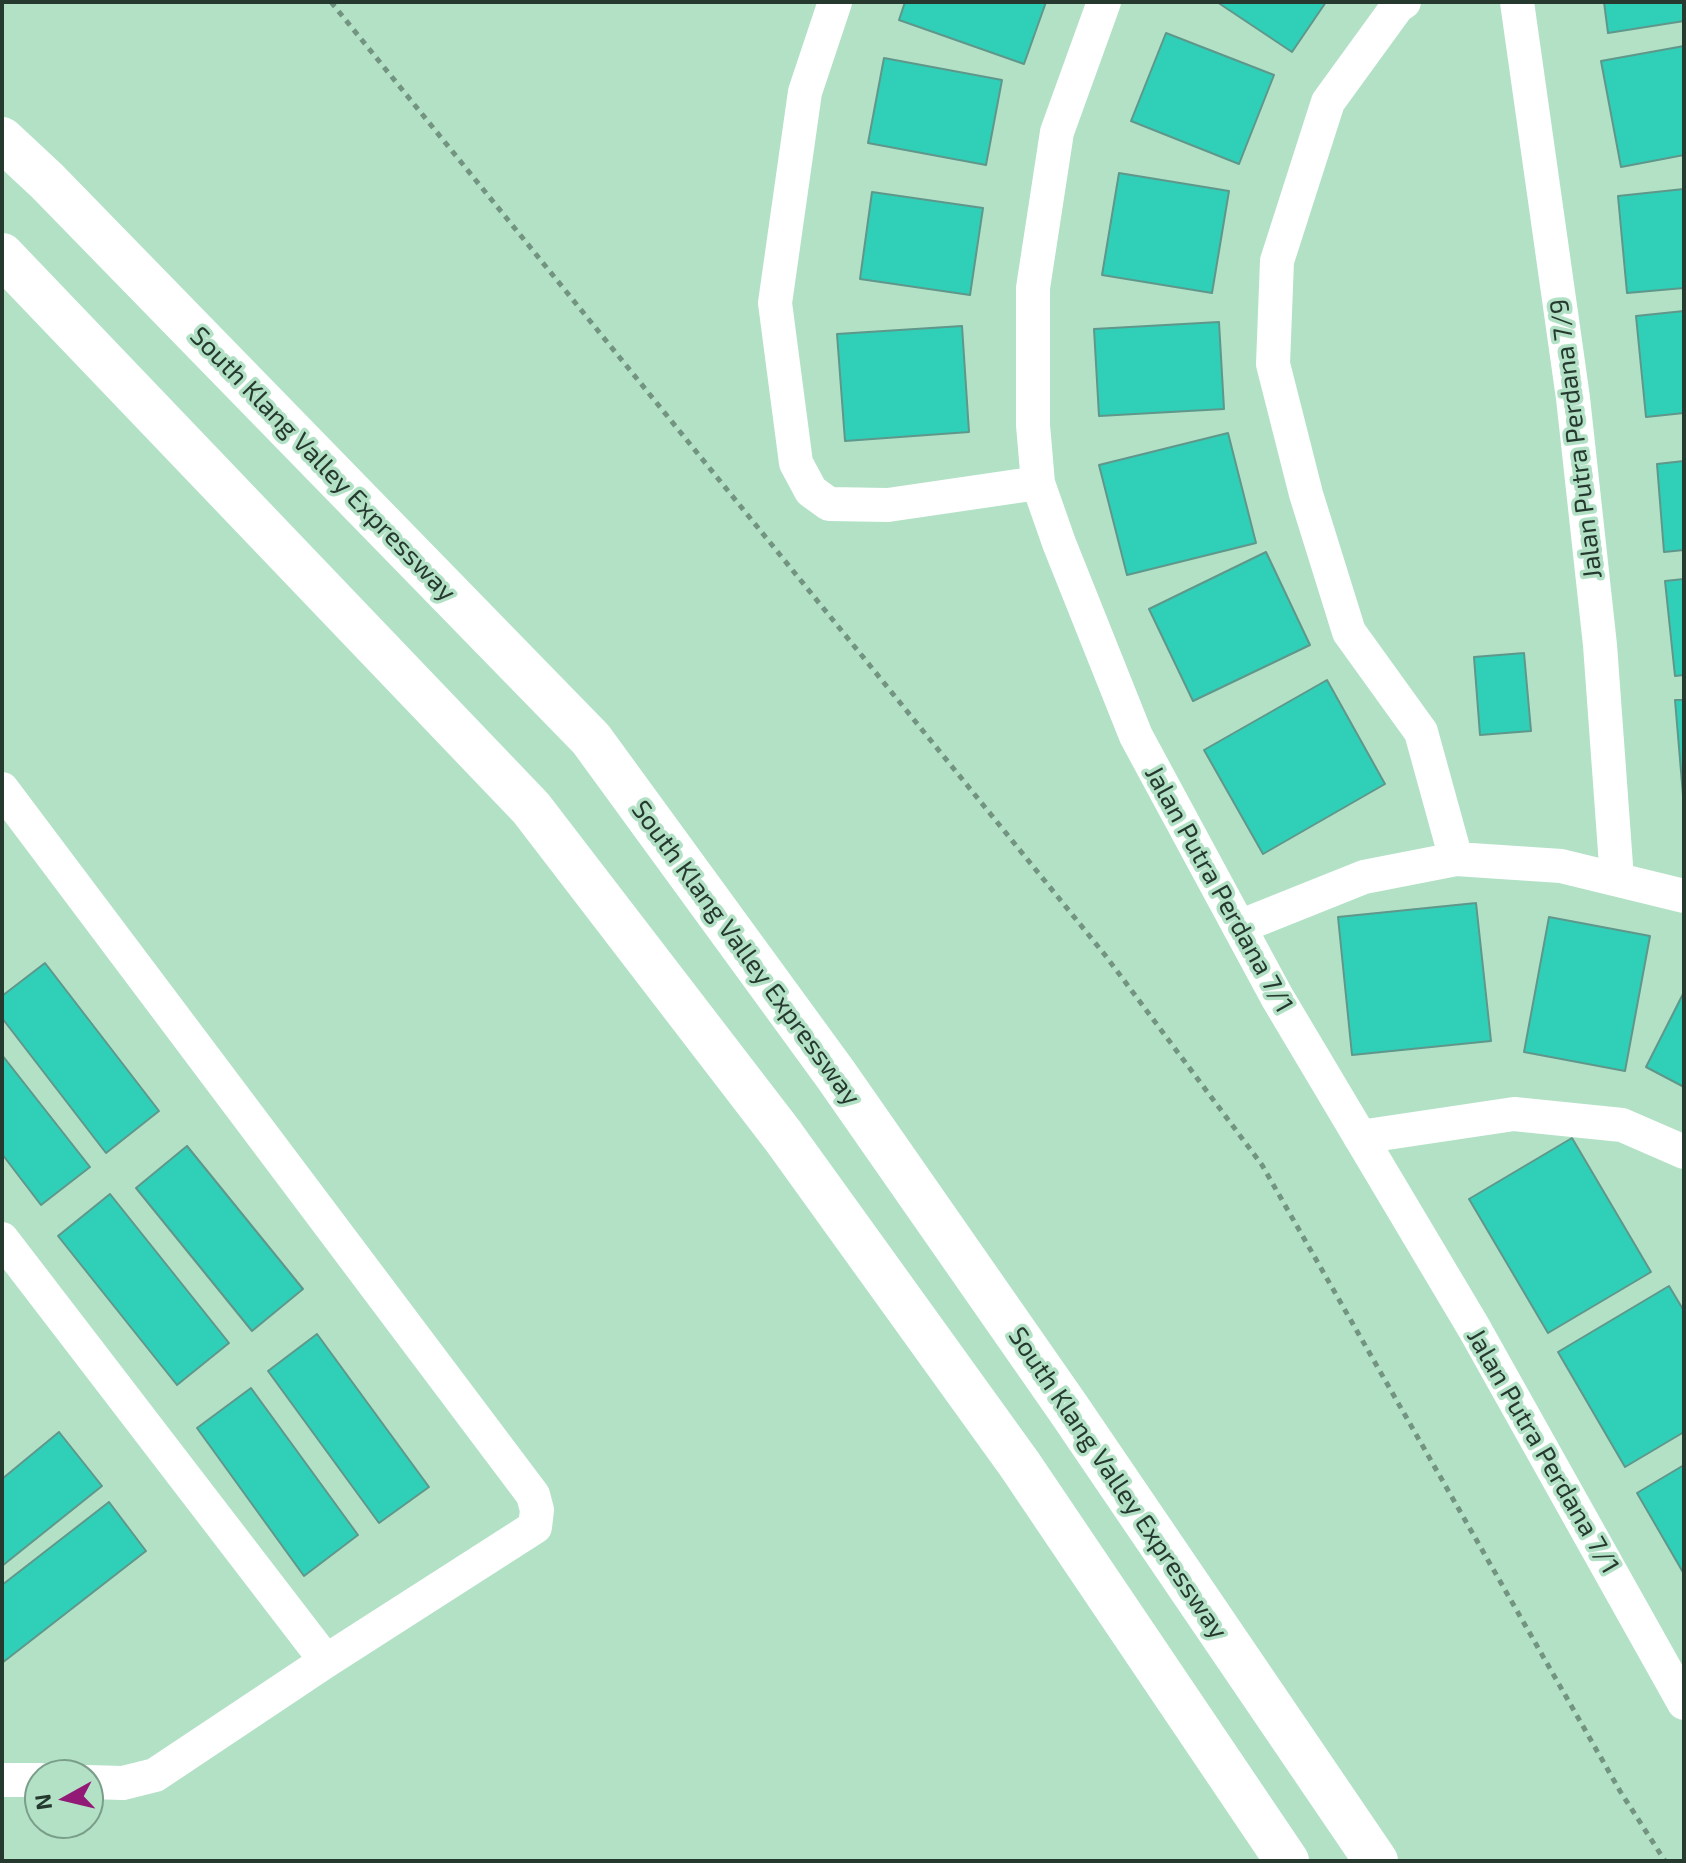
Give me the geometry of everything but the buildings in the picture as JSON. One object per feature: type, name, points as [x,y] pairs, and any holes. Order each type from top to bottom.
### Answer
[{"type":"highway","name":"South Klang Valley Expressway","points":[[2,139],[47,181],[591,739],[854,1101],[1068,1408],[1376,1861]]},
{"type":"highway","points":[[2,255],[531,808],[783,1136],[1011,1452],[1287,1861]]},
{"type":"street","points":[[835,2],[805,92],[775,303],[796,463],[811,491],[829,504],[888,505],[1038,483]]},
{"type":"street","name":"Jalan Putra Perdana 7/1","points":[[1104,2],[1057,132],[1033,288],[1033,425],[1038,483],[1136,736],[1277,997],[1474,1328],[1684,1703]]},
{"type":"street","points":[[1404,2],[1397,7],[1328,102],[1277,261],[1273,364],[1306,494],[1349,632],[1421,732],[1456,859]]},
{"type":"street","name":"Jalan Putra Perdana 7/9","points":[[1517,2],[1573,398],[1600,645],[1617,879]]},
{"type":"street","points":[[2,789],[533,1495],[537,1510],[535,1527],[155,1775],[123,1783],[104,1782]]},
{"type":"street","points":[[1239,927],[1364,877],[1456,859],[1561,866],[1684,896]]},
{"type":"street","points":[[1360,1137],[1514,1114],[1622,1125],[1684,1152]]},
{"type":"street","points":[[2,1239],[326,1661]]},
{"type":"path","points":[[331,2],[1105,955],[1262,1165],[1620,1791],[1665,1861]]}]
